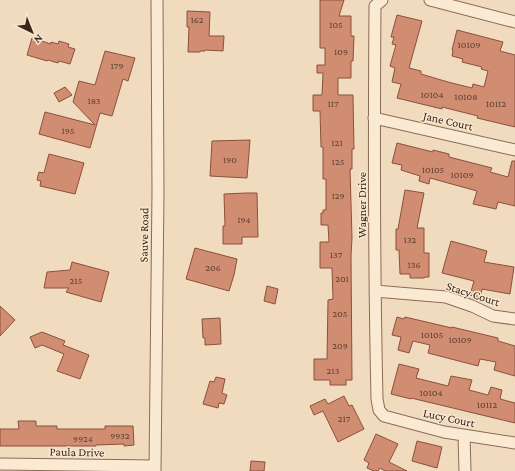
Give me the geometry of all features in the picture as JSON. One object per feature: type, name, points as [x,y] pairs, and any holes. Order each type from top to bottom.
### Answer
[{"type":"street","name":"Sauve Road","points":[[155,468],[158,192],[157,0]]},
{"type":"street","name":"Wagner Drive","points":[[380,412],[377,399],[374,118],[375,6],[382,0]]},
{"type":"street","points":[[430,0],[515,22]]},
{"type":"street","name":"Jane Court","points":[[374,118],[515,150]]},
{"type":"street","name":"Stacy Court","points":[[375,292],[446,297],[472,306],[493,316],[515,319]]},
{"type":"street","name":"Lucy Court","points":[[380,412],[384,416],[444,432],[515,443]]},
{"type":"street","points":[[464,435],[465,471]]},
{"type":"street","name":"Paula Drive","points":[[0,464],[155,468]]},
{"type":"building","points":[[320,0],[344,0],[339,16],[351,16],[351,36],[354,36],[353,61],[351,61],[351,78],[338,78],[338,95],[353,95],[354,149],[352,149],[352,169],[350,169],[352,238],[352,380],[346,380],[346,385],[330,385],[330,380],[314,380],[314,359],[327,359],[328,300],[333,299],[332,268],[320,268],[320,242],[329,242],[328,225],[321,225],[321,213],[323,213],[323,210],[326,210],[326,179],[323,179],[323,147],[321,147],[320,111],[313,111],[313,95],[322,95],[323,73],[317,73],[317,65],[325,65],[325,48],[320,48]]},
{"type":"building","points":[[187,11],[210,12],[209,36],[224,36],[223,51],[205,50],[200,52],[188,52],[189,27],[187,27]]},
{"type":"building","points":[[397,15],[422,21],[409,68],[421,71],[421,74],[448,82],[472,88],[473,84],[484,87],[488,71],[481,69],[482,67],[462,62],[463,59],[452,56],[457,30],[503,42],[500,51],[515,55],[515,127],[477,118],[478,116],[442,107],[442,109],[397,98],[401,84],[392,82],[395,68],[390,66],[396,45],[392,44],[394,37],[391,37]]},
{"type":"building","points":[[32,38],[51,44],[51,42],[58,44],[59,41],[69,44],[68,47],[75,49],[70,64],[59,61],[58,63],[47,61],[27,55]]},
{"type":"building","points":[[105,51],[135,58],[128,81],[123,79],[112,116],[100,113],[90,148],[39,134],[45,112],[95,125],[73,102],[79,81],[95,85]]},
{"type":"building","points":[[65,87],[72,95],[59,102],[54,93]]},
{"type":"building","points":[[250,140],[247,178],[210,176],[212,141]]},
{"type":"building","points":[[397,143],[433,152],[433,150],[449,154],[449,157],[492,168],[490,172],[508,177],[512,161],[515,161],[515,206],[498,202],[496,209],[473,204],[477,191],[430,178],[429,184],[419,181],[420,176],[401,170],[402,165],[392,163]]},
{"type":"building","points":[[49,154],[84,163],[75,194],[40,186],[41,181],[37,180],[39,172],[44,173]]},
{"type":"building","points":[[405,190],[424,193],[417,228],[424,228],[424,253],[429,253],[429,277],[410,278],[410,274],[400,274],[399,250],[396,250],[396,229],[398,229]]},
{"type":"building","points":[[257,193],[258,237],[242,237],[242,244],[223,244],[223,226],[225,226],[224,194]]},
{"type":"building","points":[[451,241],[487,251],[484,262],[514,267],[510,294],[482,289],[480,298],[470,295],[474,281],[442,273]]},
{"type":"building","points":[[195,248],[237,259],[229,291],[186,279]]},
{"type":"building","points":[[72,262],[109,272],[101,302],[66,292],[69,288],[44,288],[47,272],[70,270]]},
{"type":"building","points":[[267,286],[278,289],[275,304],[264,301]]},
{"type":"building","points":[[0,306],[15,320],[0,336]]},
{"type":"building","points":[[397,317],[404,319],[405,317],[498,338],[498,341],[515,346],[515,376],[494,370],[496,362],[480,359],[478,366],[428,353],[430,345],[413,341],[409,353],[398,350],[401,337],[392,335]]},
{"type":"building","points":[[220,318],[221,344],[205,345],[202,319]]},
{"type":"building","points":[[42,332],[65,341],[63,345],[89,355],[80,379],[57,371],[64,354],[42,345],[35,348],[30,337]]},
{"type":"building","points":[[399,364],[419,369],[416,378],[448,386],[451,376],[472,380],[469,390],[488,395],[491,387],[502,390],[500,399],[515,403],[515,423],[391,394]]},
{"type":"building","points":[[216,377],[225,379],[222,393],[227,395],[224,404],[219,403],[218,408],[203,404],[210,381],[214,382]]},
{"type":"building","points":[[344,396],[349,406],[352,405],[364,429],[338,442],[323,411],[314,415],[310,406],[325,399],[328,404]]},
{"type":"building","points":[[18,421],[36,421],[36,426],[57,426],[57,429],[105,429],[105,426],[133,426],[134,445],[0,446],[0,429],[19,429]]},
{"type":"building","points":[[376,434],[398,444],[389,462],[407,471],[385,471],[380,468],[378,471],[374,471],[367,468],[369,463],[364,460]]},
{"type":"building","points":[[417,441],[442,447],[437,468],[412,461]]},
{"type":"building","points":[[251,461],[265,462],[264,471],[250,471]]}]
